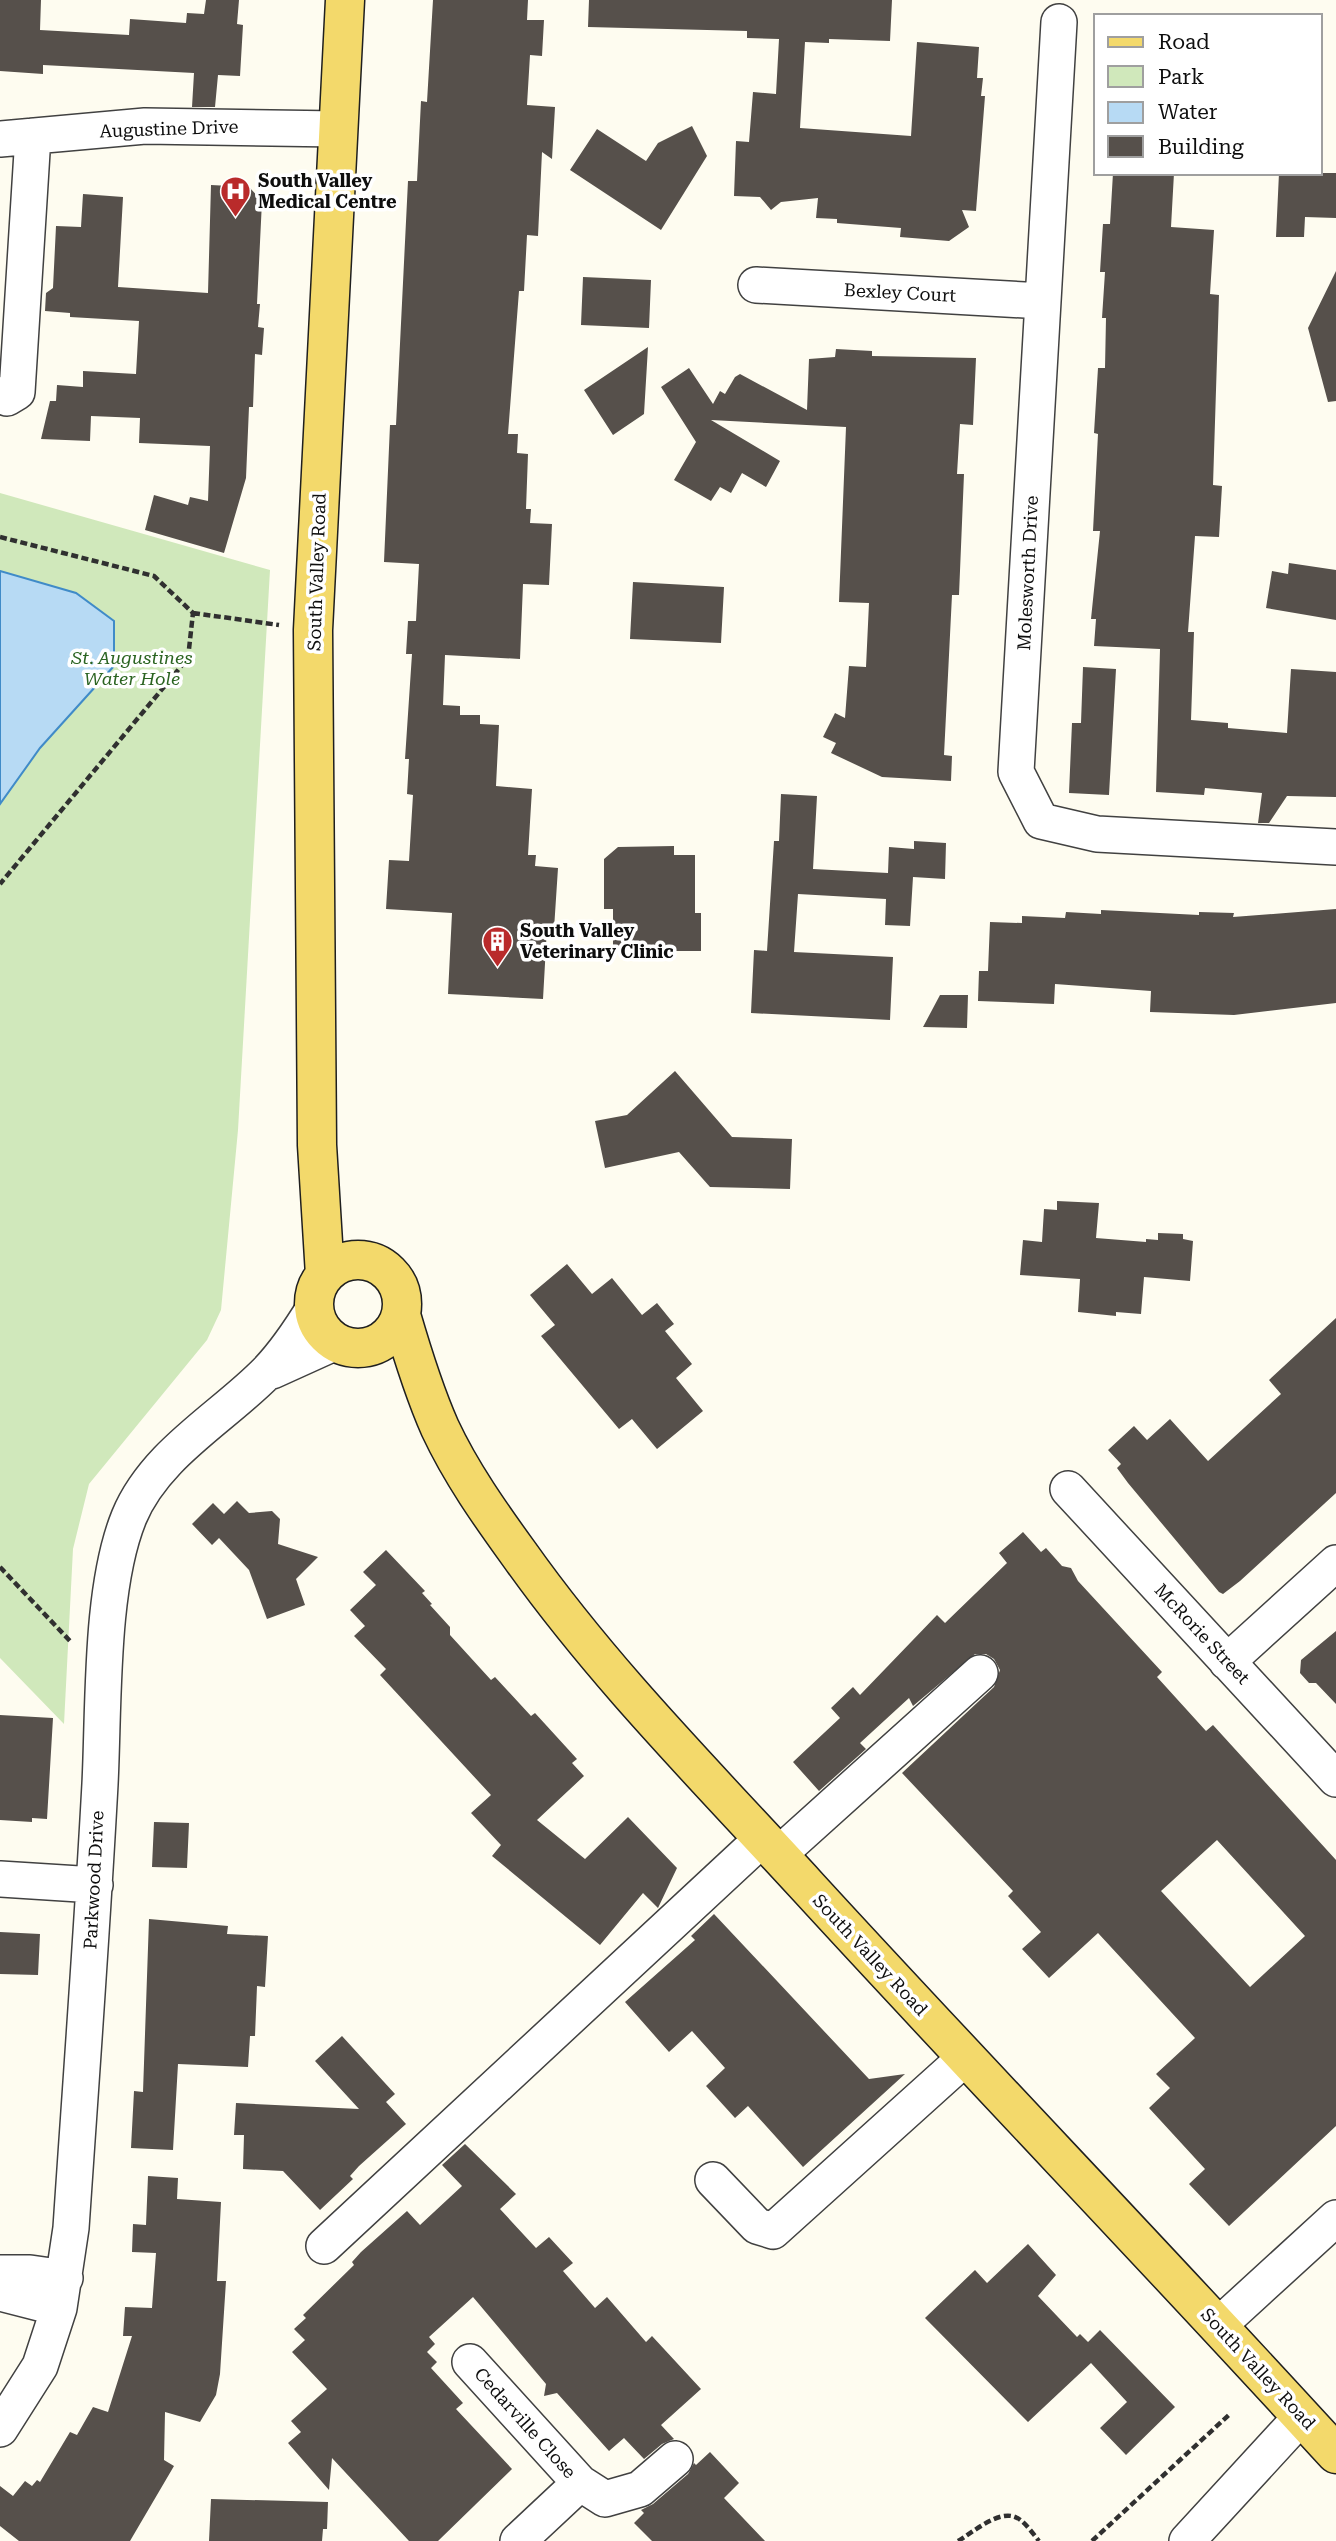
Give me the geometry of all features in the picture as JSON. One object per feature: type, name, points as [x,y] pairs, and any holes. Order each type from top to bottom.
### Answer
[{"type":"main road","name":"South Valley Road","points":[[345,0],[313,630],[318,1322],[345,1345],[401,1377],[440,1427]]},
{"type":"main road","name":"South Valley Road","points":[[317,1145],[338,1213],[365,1260],[379,1265],[397,1283],[402,1297],[401,1315],[413,1356],[440,1427],[479,1499],[545,1590],[658,1725],[965,2058],[1219,2325],[1336,2454]]},
{"type":"main road","points":[[319,1292],[342,1263],[365,1260]]},
{"type":"main road","points":[[345,1345],[372,1346],[396,1329],[401,1315]]},
{"type":"street","name":"Molesworth Drive","points":[[1059,22],[1016,772],[1041,821],[1097,834],[1336,847]]},
{"type":"street","name":"Augustine Drive","points":[[16,138],[145,126],[339,129]]},
{"type":"street","points":[[0,395],[7,398],[18,392],[16,138]]},
{"type":"street","name":"Bexley Court","points":[[756,285],[1043,301]]},
{"type":"street","name":"Parkwood Drive","points":[[0,2429],[40,2366],[62,2293],[72,2214],[111,1586],[130,1516],[152,1480],[199,1429],[266,1373],[294,1340],[319,1292]]},
{"type":"street","name":"Parkwood Drive","points":[[266,1373],[345,1345]]},
{"type":"street","name":"McRorie Street","points":[[1068,1489],[1336,1779]]},
{"type":"street","points":[[1227,1662],[1336,1563]]},
{"type":"street","points":[[324,2246],[771,1847],[980,1673]]},
{"type":"street","points":[[0,1879],[94,1885]]},
{"type":"street","points":[[713,2180],[757,2226],[773,2231],[965,2058]]},
{"type":"street","points":[[1219,2325],[1336,2218]]},
{"type":"street","points":[[0,2273],[30,2273],[62,2293]]},
{"type":"street","points":[[0,2293],[62,2293]]},
{"type":"street","name":"Cedarville Close","points":[[470,2362],[580,2483],[518,2541]]},
{"type":"street","points":[[1187,2541],[1301,2416]]},
{"type":"street","points":[[580,2483],[605,2499],[640,2489],[675,2459]]},
{"type":"path","points":[[0,537],[154,576],[193,613],[313,630]]},
{"type":"path","points":[[0,884],[188,658],[193,613]]},
{"type":"path","points":[[0,1567],[106,1679]]},
{"type":"path","points":[[1092,2541],[1231,2413]]},
{"type":"path","points":[[958,2541],[995,2519],[1009,2516],[1017,2518],[1039,2541]]},
{"type":"green space","name":"St. Augustines Water Hole","points":[[0,493],[270,570],[238,1130],[221,1310],[207,1340],[89,1484],[73,1549],[64,1724],[0,1658]]},
{"type":"water","points":[[0,571],[76,593],[114,621],[114,666],[40,748],[0,804]]},
{"type":"building","points":[[0,0],[41,0],[40,30],[129,35],[130,19],[186,23],[187,13],[204,14],[206,0],[239,0],[237,24],[243,25],[240,76],[218,75],[215,107],[192,107],[194,73],[43,65],[43,74],[0,71]]},
{"type":"building","points":[[433,0],[528,0],[527,20],[544,20],[542,56],[530,55],[527,105],[555,107],[552,159],[542,152],[538,236],[527,235],[524,291],[519,291],[508,434],[518,434],[517,453],[528,454],[526,509],[531,509],[530,523],[552,524],[549,585],[523,584],[520,659],[445,655],[443,705],[460,706],[460,715],[480,715],[480,724],[499,725],[496,786],[532,789],[528,855],[536,855],[535,866],[558,868],[554,929],[547,928],[543,999],[448,994],[452,913],[386,909],[389,860],[409,861],[413,795],[407,794],[409,759],[405,759],[412,654],[406,654],[408,621],[416,621],[419,564],[384,562],[390,425],[396,425],[408,181],[417,181],[421,101],[427,102]]},
{"type":"building","points":[[589,0],[892,0],[890,41],[829,39],[829,43],[805,42],[800,128],[911,136],[917,42],[979,47],[977,78],[983,78],[981,96],[985,96],[976,211],[962,210],[969,227],[949,241],[900,237],[901,228],[837,223],[837,219],[816,218],[818,198],[781,202],[771,210],[760,197],[734,196],[736,141],[749,142],[753,92],[776,94],[779,39],[747,38],[747,31],[588,27]]},
{"type":"building","points":[[692,126],[707,156],[661,230],[570,170],[597,129],[646,161],[658,143]]},
{"type":"building","points":[[1336,173],[1336,218],[1305,217],[1304,237],[1276,237],[1279,175]]},
{"type":"building","points":[[1113,175],[1174,175],[1171,227],[1214,230],[1210,294],[1219,295],[1213,485],[1222,486],[1219,537],[1195,536],[1188,632],[1194,632],[1191,720],[1228,723],[1228,728],[1287,733],[1291,669],[1336,672],[1336,797],[1287,796],[1269,823],[1258,823],[1262,793],[1205,788],[1204,795],[1156,792],[1160,649],[1094,646],[1096,619],[1091,619],[1100,531],[1093,531],[1098,434],[1094,433],[1098,368],[1105,368],[1106,318],[1102,318],[1105,272],[1100,272],[1103,224],[1110,224]]},
{"type":"building","points":[[211,185],[249,187],[262,201],[257,304],[260,304],[258,327],[264,328],[262,355],[255,354],[253,407],[249,407],[246,478],[224,553],[145,530],[154,495],[188,505],[190,497],[208,501],[210,446],[139,443],[140,418],[91,416],[90,441],[41,439],[50,401],[56,401],[57,385],[83,387],[83,371],[136,374],[139,321],[70,317],[70,313],[45,311],[46,293],[53,288],[56,226],[81,227],[83,194],[123,197],[118,287],[208,293]]},
{"type":"building","points":[[1336,271],[1336,401],[1328,402],[1308,328]]},
{"type":"building","points":[[583,277],[651,280],[649,328],[581,325]]},
{"type":"building","points":[[648,347],[644,414],[613,435],[584,390]]},
{"type":"building","points":[[836,349],[872,351],[872,356],[976,358],[973,425],[960,424],[957,474],[964,474],[959,595],[952,595],[944,755],[952,756],[951,781],[882,777],[831,753],[836,743],[823,737],[835,713],[845,718],[849,666],[866,667],[869,603],[839,602],[846,427],[711,420],[780,461],[766,487],[742,473],[731,493],[720,487],[711,501],[674,480],[696,442],[661,387],[689,368],[713,404],[720,391],[725,394],[735,377],[740,374],[807,410],[809,359],[835,357]]},
{"type":"building","points":[[1289,563],[1336,570],[1336,620],[1266,608],[1272,571],[1288,574]]},
{"type":"building","points":[[633,582],[724,587],[721,643],[630,639]]},
{"type":"building","points":[[1083,667],[1116,669],[1109,795],[1069,793],[1072,723],[1081,723]]},
{"type":"building","points":[[781,794],[817,796],[813,869],[888,873],[889,847],[914,849],[914,841],[946,843],[945,879],[913,877],[910,926],[885,925],[886,899],[798,894],[794,952],[893,957],[890,1020],[751,1013],[754,950],[767,951],[774,841],[779,841]]},
{"type":"building","points":[[674,846],[674,855],[695,855],[695,913],[701,913],[701,951],[613,951],[613,909],[604,909],[604,859],[618,847]]},
{"type":"building","points":[[1336,909],[1336,1003],[1234,1015],[1150,1012],[1151,991],[1055,984],[1054,1004],[978,1001],[979,971],[988,971],[990,922],[1022,923],[1022,916],[1065,918],[1066,912],[1101,914],[1101,910],[1199,915],[1199,912],[1234,913],[1233,917]]},
{"type":"building","points":[[940,995],[968,995],[967,1028],[923,1027]]},
{"type":"building","points":[[675,1071],[732,1137],[792,1139],[790,1189],[710,1187],[679,1152],[605,1168],[595,1121],[627,1115]]},
{"type":"building","points":[[1057,1201],[1099,1203],[1096,1238],[1146,1242],[1146,1239],[1158,1240],[1158,1233],[1183,1234],[1183,1239],[1193,1241],[1190,1281],[1144,1277],[1141,1314],[1116,1312],[1116,1316],[1078,1312],[1080,1279],[1020,1275],[1023,1240],[1042,1242],[1044,1209],[1057,1210]]},
{"type":"building","points":[[567,1264],[592,1294],[612,1278],[642,1315],[657,1303],[674,1324],[665,1331],[692,1364],[676,1378],[703,1411],[657,1449],[632,1419],[619,1429],[541,1336],[555,1325],[530,1295]]},
{"type":"building","points":[[1336,1318],[1336,1493],[1223,1594],[1128,1483],[1117,1468],[1121,1464],[1108,1450],[1134,1426],[1147,1440],[1170,1419],[1208,1461],[1281,1394],[1269,1380]]},
{"type":"building","points":[[237,1501],[249,1513],[272,1511],[280,1519],[278,1544],[318,1557],[296,1579],[305,1605],[267,1619],[249,1570],[219,1538],[212,1545],[192,1524],[213,1503],[224,1514]]},
{"type":"building","points":[[1023,1532],[1041,1552],[1046,1548],[1062,1566],[1071,1568],[1078,1581],[1162,1672],[1157,1677],[1206,1731],[1213,1725],[1336,1860],[1336,2126],[1229,2226],[1189,2184],[1205,2169],[1149,2108],[1170,2088],[1156,2074],[1195,2038],[1098,1933],[1049,1978],[1022,1949],[1041,1932],[1008,1896],[1013,1891],[902,1773],[994,1687],[1000,1670],[994,1659],[986,1654],[975,1654],[913,1706],[909,1698],[860,1743],[866,1749],[819,1791],[793,1762],[840,1718],[831,1708],[853,1687],[860,1695],[937,1615],[945,1623],[1007,1563],[999,1553]],"holes":[[[1217,1840],[1305,1936],[1250,1987],[1161,1891]]]},
{"type":"building","points":[[386,1550],[425,1591],[422,1593],[432,1604],[430,1605],[450,1627],[450,1635],[491,1680],[495,1677],[531,1716],[535,1713],[577,1759],[572,1763],[584,1776],[537,1820],[585,1859],[628,1817],[677,1868],[658,1908],[643,1893],[600,1945],[492,1856],[501,1845],[471,1813],[491,1795],[380,1675],[386,1669],[354,1636],[365,1626],[350,1610],[376,1585],[363,1572]]},
{"type":"building","points":[[1336,1631],[1336,1704],[1316,1683],[1309,1683],[1300,1673],[1301,1660]]},
{"type":"building","points":[[0,1715],[53,1718],[47,1819],[32,1818],[32,1822],[0,1820]]},
{"type":"building","points":[[154,1822],[189,1823],[187,1868],[152,1867]]},
{"type":"building","points":[[714,1914],[869,2079],[905,2074],[803,2167],[748,2106],[735,2118],[706,2086],[725,2068],[692,2031],[669,2052],[625,2002],[695,1940],[691,1936]]},
{"type":"building","points":[[149,1919],[228,1926],[227,1934],[268,1936],[265,1987],[257,1986],[255,2036],[250,2036],[248,2067],[178,2064],[173,2150],[131,2148],[134,2091],[143,2092]]},
{"type":"building","points":[[0,1932],[40,1934],[38,1975],[0,1974]]},
{"type":"building","points":[[342,2036],[395,2094],[386,2102],[406,2124],[359,2166],[350,2176],[353,2179],[320,2210],[283,2171],[243,2169],[244,2135],[234,2135],[236,2103],[359,2109],[315,2061]]},
{"type":"building","points":[[465,2144],[516,2194],[500,2209],[536,2248],[549,2237],[573,2263],[563,2271],[595,2308],[607,2297],[646,2342],[652,2336],[701,2389],[661,2425],[674,2439],[662,2444],[644,2459],[624,2438],[609,2451],[557,2393],[544,2396],[546,2384],[473,2297],[429,2337],[435,2344],[427,2352],[437,2362],[431,2368],[463,2403],[456,2409],[512,2469],[438,2541],[409,2541],[332,2458],[329,2490],[288,2443],[301,2432],[291,2421],[327,2389],[292,2352],[305,2340],[294,2329],[306,2318],[303,2315],[354,2265],[352,2262],[361,2252],[407,2211],[420,2225],[462,2186],[442,2165]]},
{"type":"building","points":[[148,2176],[178,2178],[177,2199],[221,2202],[217,2281],[226,2281],[220,2374],[216,2395],[200,2422],[165,2412],[164,2460],[174,2466],[130,2541],[19,2541],[0,2526],[0,2486],[13,2496],[25,2481],[32,2486],[37,2480],[40,2482],[70,2432],[77,2435],[93,2407],[108,2412],[132,2336],[123,2336],[125,2307],[152,2308],[156,2253],[132,2252],[133,2224],[146,2225]]},
{"type":"building","points":[[1028,2244],[1056,2275],[1038,2296],[1077,2337],[1080,2334],[1088,2342],[1100,2330],[1175,2407],[1126,2455],[1100,2428],[1127,2402],[1091,2363],[1028,2422],[925,2318],[975,2270],[987,2283]]},
{"type":"building","points":[[710,2452],[739,2483],[724,2498],[765,2541],[652,2541],[634,2523],[644,2513],[641,2510],[653,2504],[688,2474],[694,2463],[696,2465]]},
{"type":"building","points":[[211,2499],[328,2502],[327,2529],[323,2529],[322,2541],[209,2541]]},
{"type":"place","name":"South Valley Medical Centre","points":[[235,218]]},
{"type":"place","name":"South Valley Veterinary Clinic","points":[[497,968]]}]
